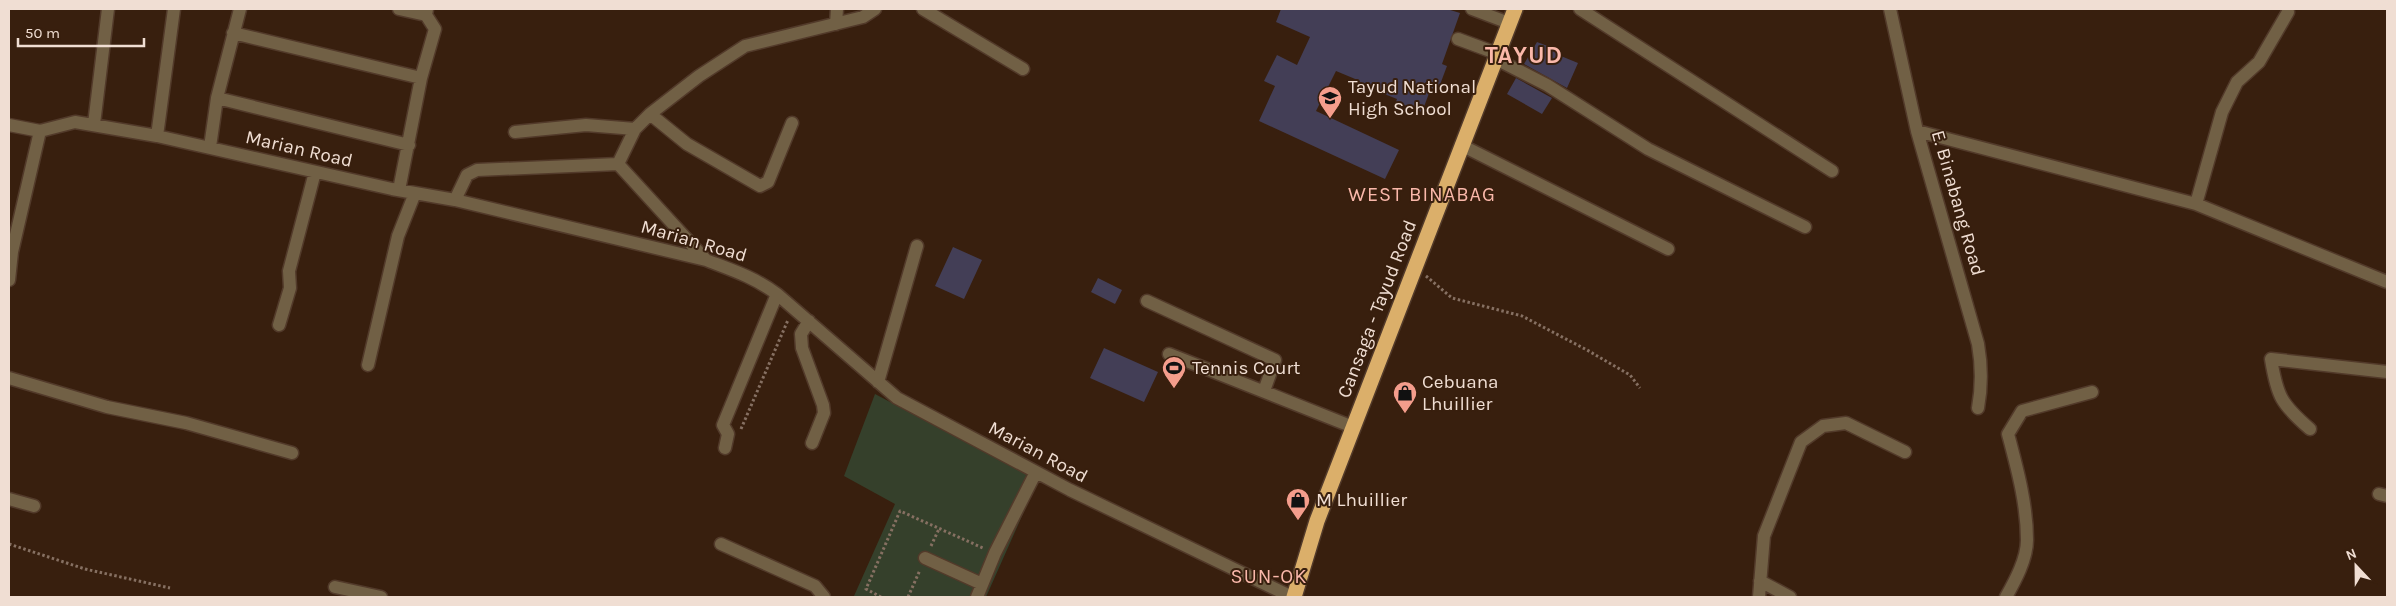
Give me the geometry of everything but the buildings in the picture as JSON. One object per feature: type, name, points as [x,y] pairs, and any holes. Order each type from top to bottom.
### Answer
[{"type":"highway","name":"Cansaga - Tayud Road","points":[[1293,597],[1317,522],[1495,56],[1515,9]]},
{"type":"street","points":[[94,124],[108,9]]},
{"type":"street","points":[[157,136],[174,9]]},
{"type":"street","points":[[210,147],[217,98],[240,9]]},
{"type":"street","points":[[400,9],[427,12],[434,29],[421,78],[400,190]]},
{"type":"street","points":[[836,24],[837,9]]},
{"type":"street","points":[[618,164],[636,129],[650,114],[699,76],[745,46],[862,18],[875,9]]},
{"type":"street","points":[[923,9],[1023,69]]},
{"type":"street","points":[[1472,9],[1509,24]]},
{"type":"street","points":[[1580,9],[1832,171]]},
{"type":"street","name":"E. Binabang Road","points":[[1890,9],[1917,131],[1978,344],[1982,366],[1982,388],[1978,408]]},
{"type":"street","points":[[2196,204],[2222,112],[2237,82],[2259,62],[2288,12]]},
{"type":"street","points":[[233,33],[421,78]]},
{"type":"street","points":[[1458,39],[1495,56],[1547,85],[1648,149],[1806,227]]},
{"type":"street","points":[[217,98],[409,145]]},
{"type":"street","points":[[650,114],[687,144],[760,186],[768,182],[792,123]]},
{"type":"street","name":"Marian Road","points":[[9,125],[40,131],[74,122],[157,136],[315,172],[455,200],[706,260],[757,279],[809,321],[897,398],[1036,472],[1293,597]]},
{"type":"street","points":[[515,132],[586,126],[636,129]]},
{"type":"street","points":[[9,280],[12,252],[40,131]]},
{"type":"street","points":[[1917,131],[2196,204],[2387,282]]},
{"type":"street","points":[[1461,146],[1668,249]]},
{"type":"street","points":[[455,200],[467,175],[477,170],[618,164],[706,260]]},
{"type":"street","points":[[278,325],[290,288],[289,271],[315,172]]},
{"type":"street","points":[[368,365],[398,236],[415,193]]},
{"type":"street","points":[[878,382],[917,246]]},
{"type":"street","points":[[725,448],[725,430],[777,294]]},
{"type":"street","points":[[1147,301],[1275,360],[1264,391]]},
{"type":"street","points":[[809,321],[801,334],[802,348],[823,405],[824,413],[812,443]]},
{"type":"street","points":[[1169,354],[1353,427]]},
{"type":"street","points":[[2310,429],[2288,410],[2275,385],[2271,359],[2387,372]]},
{"type":"street","points":[[9,378],[107,407],[186,423],[292,453]]},
{"type":"street","points":[[2006,597],[2018,576],[2028,541],[2019,477],[2008,434],[2022,411],[2092,392]]},
{"type":"street","points":[[1758,597],[1764,536],[1801,442],[1823,426],[1846,423],[1905,452]]},
{"type":"street","points":[[977,597],[995,553],[1036,472]]},
{"type":"street","points":[[9,499],[34,506]]},
{"type":"street","points":[[721,544],[815,586],[824,597]]},
{"type":"street","points":[[925,558],[982,584]]},
{"type":"street","points":[[1760,582],[1790,597]]},
{"type":"street","points":[[335,587],[381,597]]},
{"type":"path","points":[[1415,265],[1452,298],[1522,316],[1630,375],[1640,388]]},
{"type":"path","points":[[725,430],[738,434],[745,425],[793,308]]},
{"type":"path","points":[[881,597],[866,589],[900,511],[995,553]]},
{"type":"path","points":[[9,544],[85,568],[170,588]]},
{"type":"green space","points":[[875,394],[1038,480],[986,597],[854,596],[895,504],[844,476]]},
{"type":"place","name":"Tayud National High School","points":[[1330,119]]},
{"type":"place","name":"Tennis Court","points":[[1174,389]]},
{"type":"place","name":"Cebuana Lhuillier","points":[[1405,414]]},
{"type":"place","name":"M Lhuillier","points":[[1298,521]]},
{"type":"district","name":"TAYUD","points":[[1524,55]]},
{"type":"district","name":"WEST BINABAG","points":[[1422,194]]},
{"type":"district","name":"SUN-OK","points":[[1269,576]]}]
